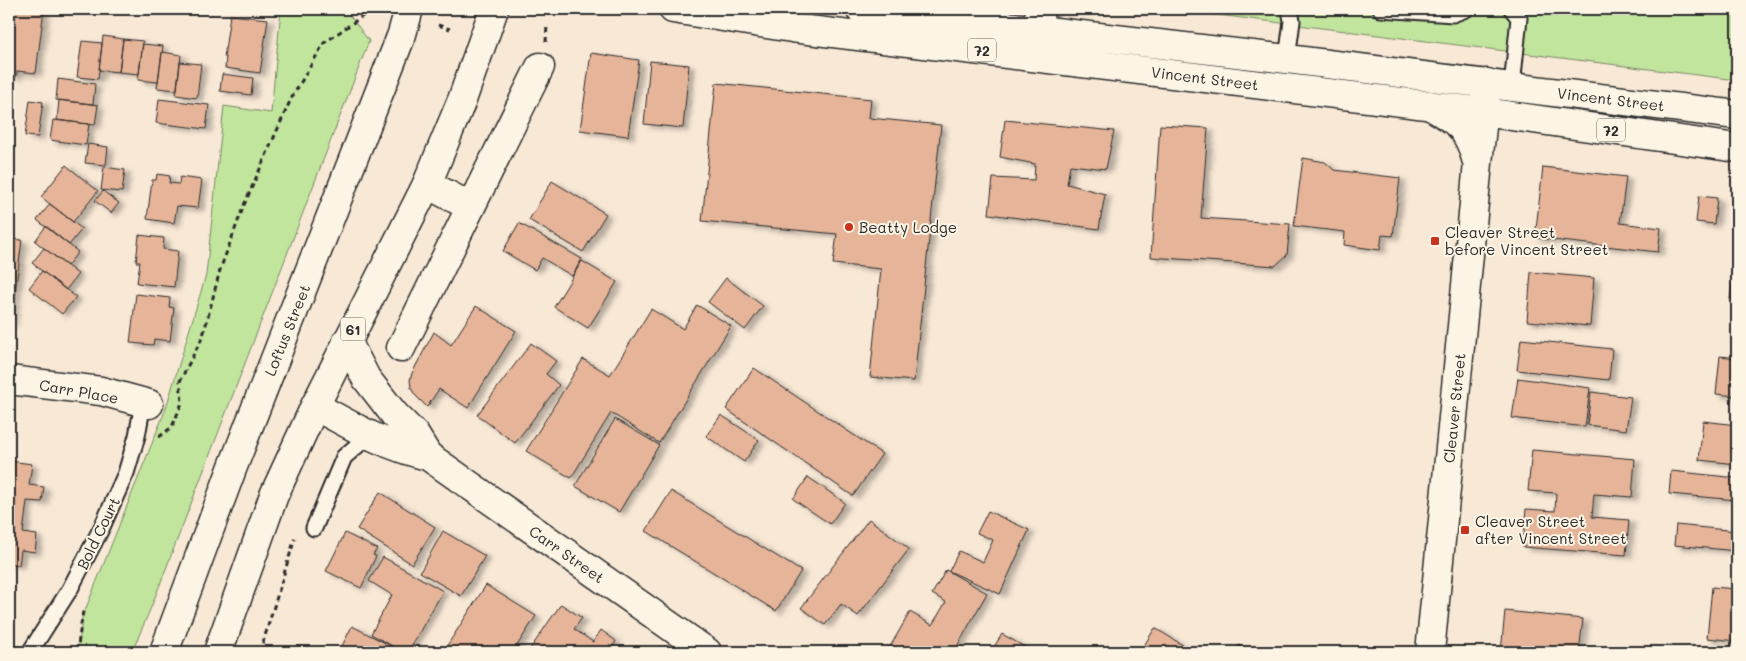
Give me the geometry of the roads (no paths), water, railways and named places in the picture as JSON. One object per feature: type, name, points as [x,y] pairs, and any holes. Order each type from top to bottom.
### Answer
[{"type":"main road","name":"Loftus Street","points":[[164,652],[232,469],[402,34],[409,9]]},
{"type":"main road","name":"61","points":[[218,652],[274,495],[315,406],[426,184],[462,100],[494,9]]},
{"type":"main road","name":"Vincent Street","points":[[672,9],[792,28],[1429,105],[1737,148]]},
{"type":"main road","name":"Vincent Street","points":[[860,9],[1039,19],[1287,59],[1737,114]]},
{"type":"main road","points":[[1034,56],[1039,19]]},
{"type":"main road","points":[[401,348],[540,67]]},
{"type":"main road","name":"Cleaver Street","points":[[1430,652],[1484,112],[1500,85]]},
{"type":"main road","name":"Cleaver Street","points":[[1429,105],[1452,118],[1462,128],[1471,140],[1478,163]]},
{"type":"main road","points":[[426,184],[471,207]]},
{"type":"main road","name":"Carr Street","points":[[347,341],[366,378],[394,414],[415,436],[428,456],[707,652]]},
{"type":"main road","name":"Carr Place","points":[[9,380],[101,391],[146,404]]},
{"type":"main road","name":"Carr Street","points":[[315,406],[372,437],[405,451],[428,456]]},
{"type":"lane","points":[[1287,59],[1292,21],[1290,9]]},
{"type":"lane","points":[[1381,9],[1454,14],[1466,9]]},
{"type":"lane","points":[[1500,85],[1519,18],[1512,9]]},
{"type":"lane","name":"Bold Court","points":[[30,652],[70,589],[102,526],[126,473],[146,404]]},
{"type":"lane","points":[[314,528],[344,457],[358,444],[372,437]]},
{"type":"place","name":"Beatty Lodge","points":[[849,227]]},
{"type":"place","name":"Cleaver Street before Vincent Street","points":[[1435,241]]},
{"type":"place","name":"Cleaver Street after Vincent Street","points":[[1465,530]]}]
